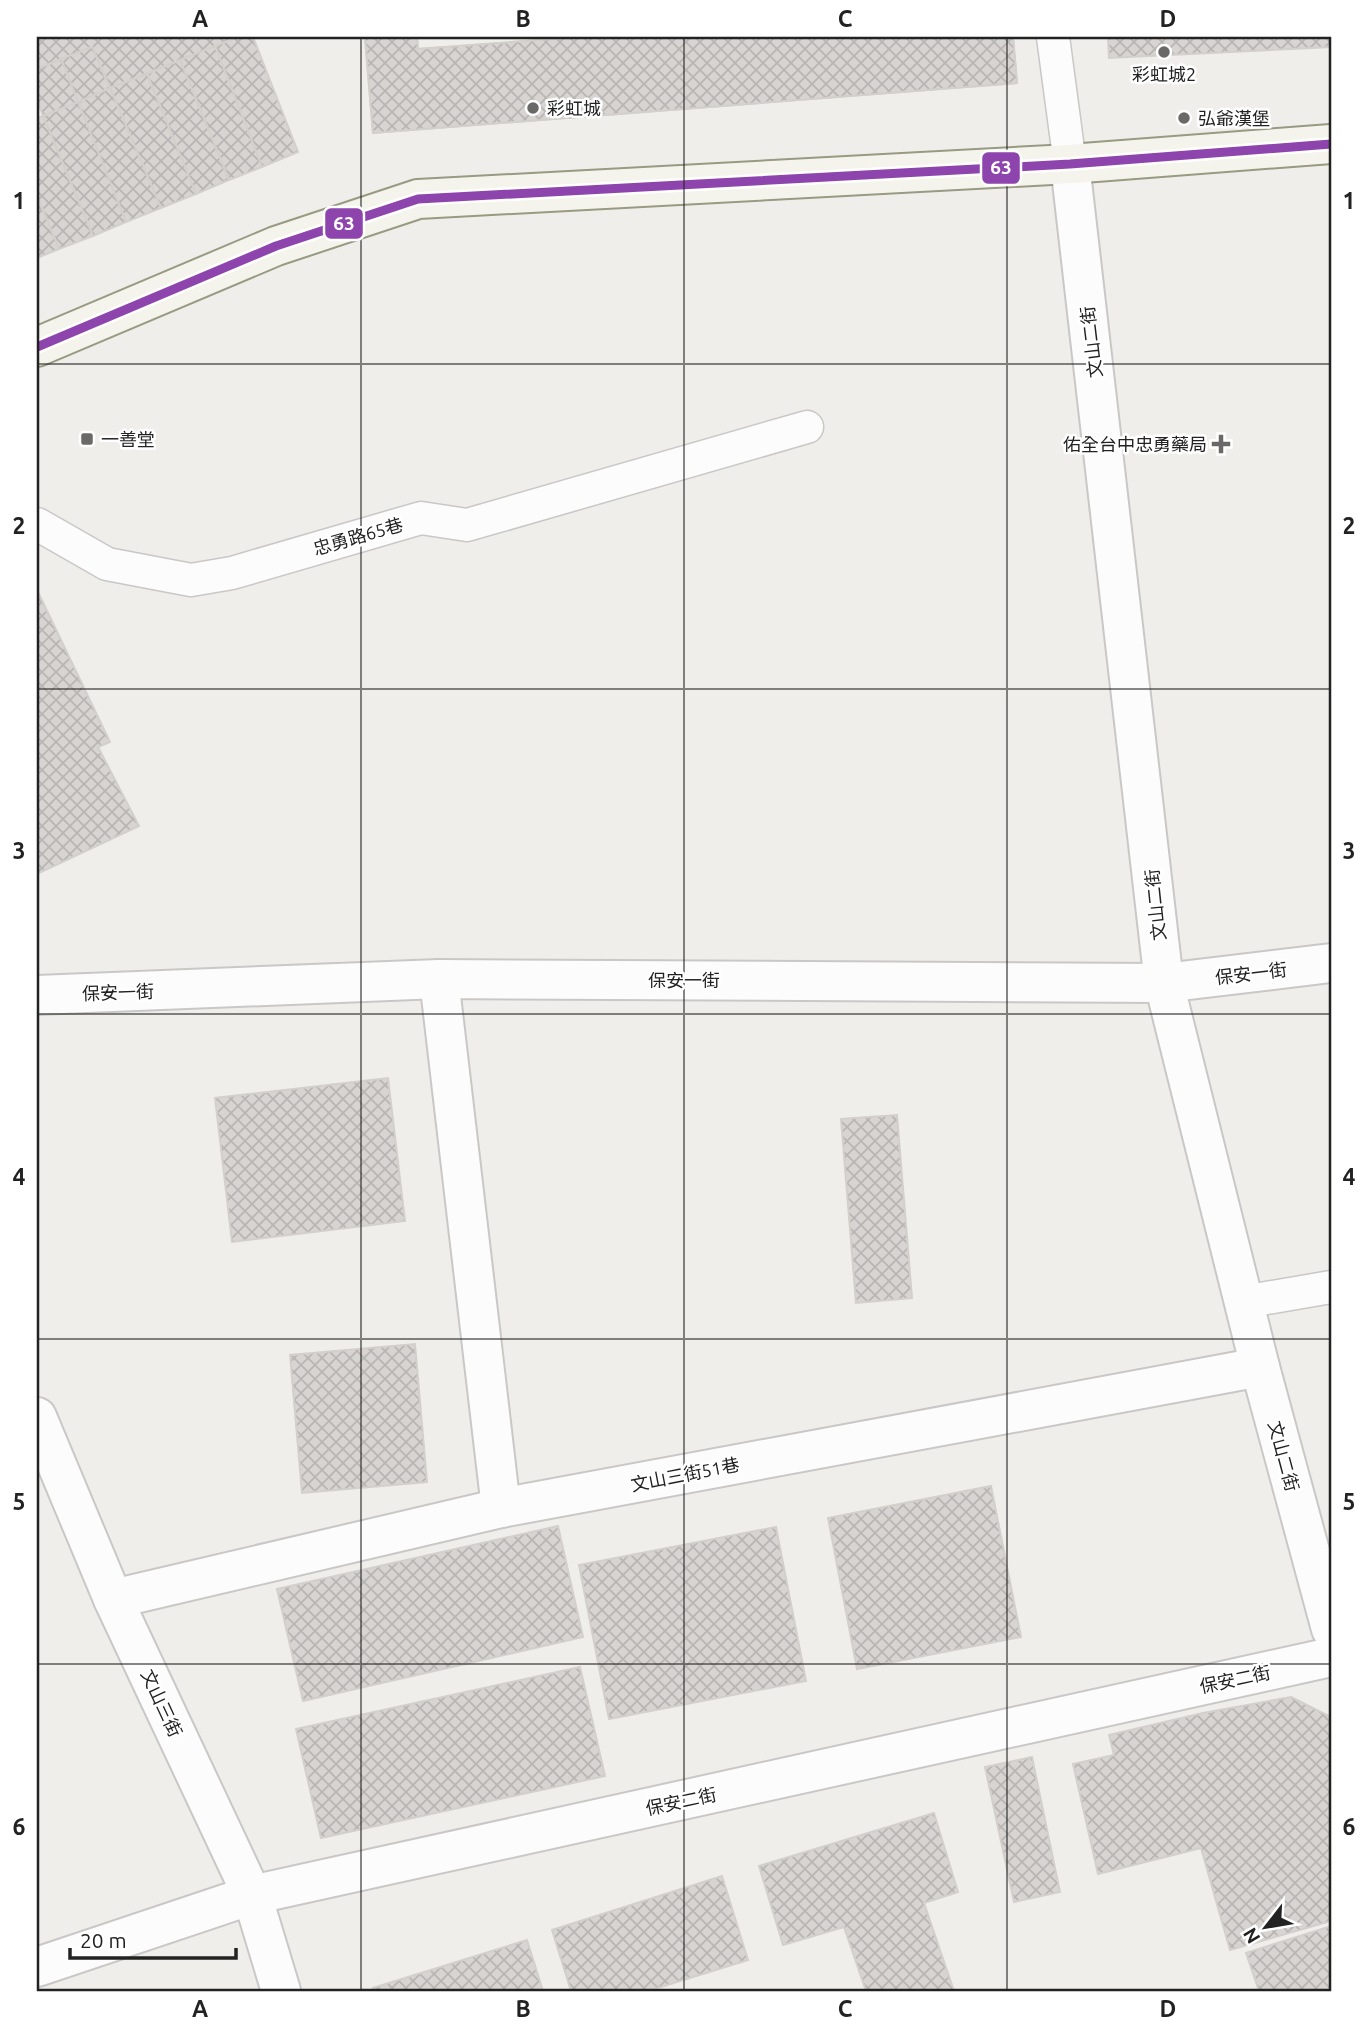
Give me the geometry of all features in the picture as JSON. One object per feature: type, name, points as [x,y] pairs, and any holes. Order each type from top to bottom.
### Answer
[{"type":"main road","points":[[37,347],[276,246],[418,199],[1070,164],[1331,144]]},
{"type":"street","name":"文山二街","points":[[1070,164],[1164,984],[1243,1302],[1331,1629]]},
{"type":"street","name":"保安一街","points":[[37,995],[439,979],[1164,984],[1331,963]]},
{"type":"street","points":[[439,979],[501,1508]]},
{"type":"street","name":"文山三街51巷","points":[[113,1599],[501,1508],[1260,1367]]},
{"type":"street","name":"文山三街","points":[[37,1417],[113,1599],[253,1895],[281,1991]]},
{"type":"street","name":"保安二街","points":[[37,1967],[253,1895],[1331,1657]]},
{"type":"lane","points":[[1053,37],[1070,164]]},
{"type":"lane","name":"忠勇路65巷","points":[[37,524],[107,564],[191,580],[232,573],[421,518],[467,525],[807,427]]},
{"type":"lane","points":[[1243,1302],[1331,1287]]},
{"type":"building","points":[[45,37],[238,37],[110,88],[92,47],[37,69],[37,40]]},
{"type":"building","points":[[238,37],[253,37],[298,152],[262,167],[215,46]]},
{"type":"building","name":"彩虹城","points":[[365,37],[417,37],[418,49],[580,37],[1013,37],[1017,83],[373,133]]},
{"type":"building","name":"彩虹城","points":[[365,37],[417,37],[418,49],[580,37],[1013,37],[1017,83],[373,133]]},
{"type":"building","name":"彩虹城2","points":[[1108,37],[1331,37],[1331,47],[1109,58]]},
{"type":"building","points":[[215,46],[262,167],[229,180],[180,60]]},
{"type":"building","points":[[92,47],[110,88],[78,102],[61,59]]},
{"type":"building","points":[[61,59],[78,102],[43,116],[37,99],[37,69]]},
{"type":"building","points":[[180,60],[229,180],[196,194],[147,74]]},
{"type":"building","points":[[147,74],[196,194],[161,208],[110,88]]},
{"type":"building","points":[[110,88],[161,208],[126,222],[78,102]]},
{"type":"building","points":[[78,102],[126,222],[93,236],[43,116]]},
{"type":"building","points":[[43,116],[93,236],[59,249],[37,196],[37,118]]},
{"type":"building","points":[[37,196],[59,249],[37,258]]},
{"type":"building","points":[[37,590],[110,742],[98,747],[139,826],[37,874]]},
{"type":"building","points":[[388,1078],[405,1221],[232,1242],[215,1098]]},
{"type":"building","points":[[897,1115],[912,1298],[856,1303],[841,1119]]},
{"type":"building","points":[[415,1344],[427,1482],[302,1493],[290,1355]]},
{"type":"building","points":[[991,1486],[1021,1637],[857,1669],[828,1518]]},
{"type":"building","points":[[558,1526],[583,1637],[303,1701],[277,1589]]},
{"type":"building","points":[[776,1527],[806,1681],[609,1719],[579,1565]]},
{"type":"building","points":[[580,1667],[605,1776],[321,1838],[296,1729]]},
{"type":"building","points":[[1291,1697],[1331,1717],[1331,1921],[1230,1950],[1201,1848],[1098,1874],[1073,1764],[1114,1755],[1109,1735],[1203,1713]]},
{"type":"building","points":[[1032,1757],[1060,1892],[1014,1902],[985,1767]]},
{"type":"building","points":[[934,1813],[958,1892],[924,1903],[954,1991],[866,1991],[844,1927],[783,1945],[759,1866]]},
{"type":"building","points":[[722,1876],[748,1960],[648,1991],[571,1991],[552,1930]]},
{"type":"building","points":[[1331,1926],[1331,1991],[1259,1991],[1246,1953]]},
{"type":"building","points":[[527,1940],[543,1991],[374,1991],[373,1988]]},
{"type":"transit line","name":"63","points":[[37,347],[276,246],[418,199],[1070,164],[1331,144]]},
{"type":"place","name":"彩虹城2","points":[[1164,52]]},
{"type":"place","name":"彩虹城","points":[[533,108]]},
{"type":"place","name":"弘爺漢堡","points":[[1184,118]]},
{"type":"place","name":"一善堂","points":[[87,439]]},
{"type":"place","name":"佑全台中忠勇藥局","points":[[1221,444]]}]
